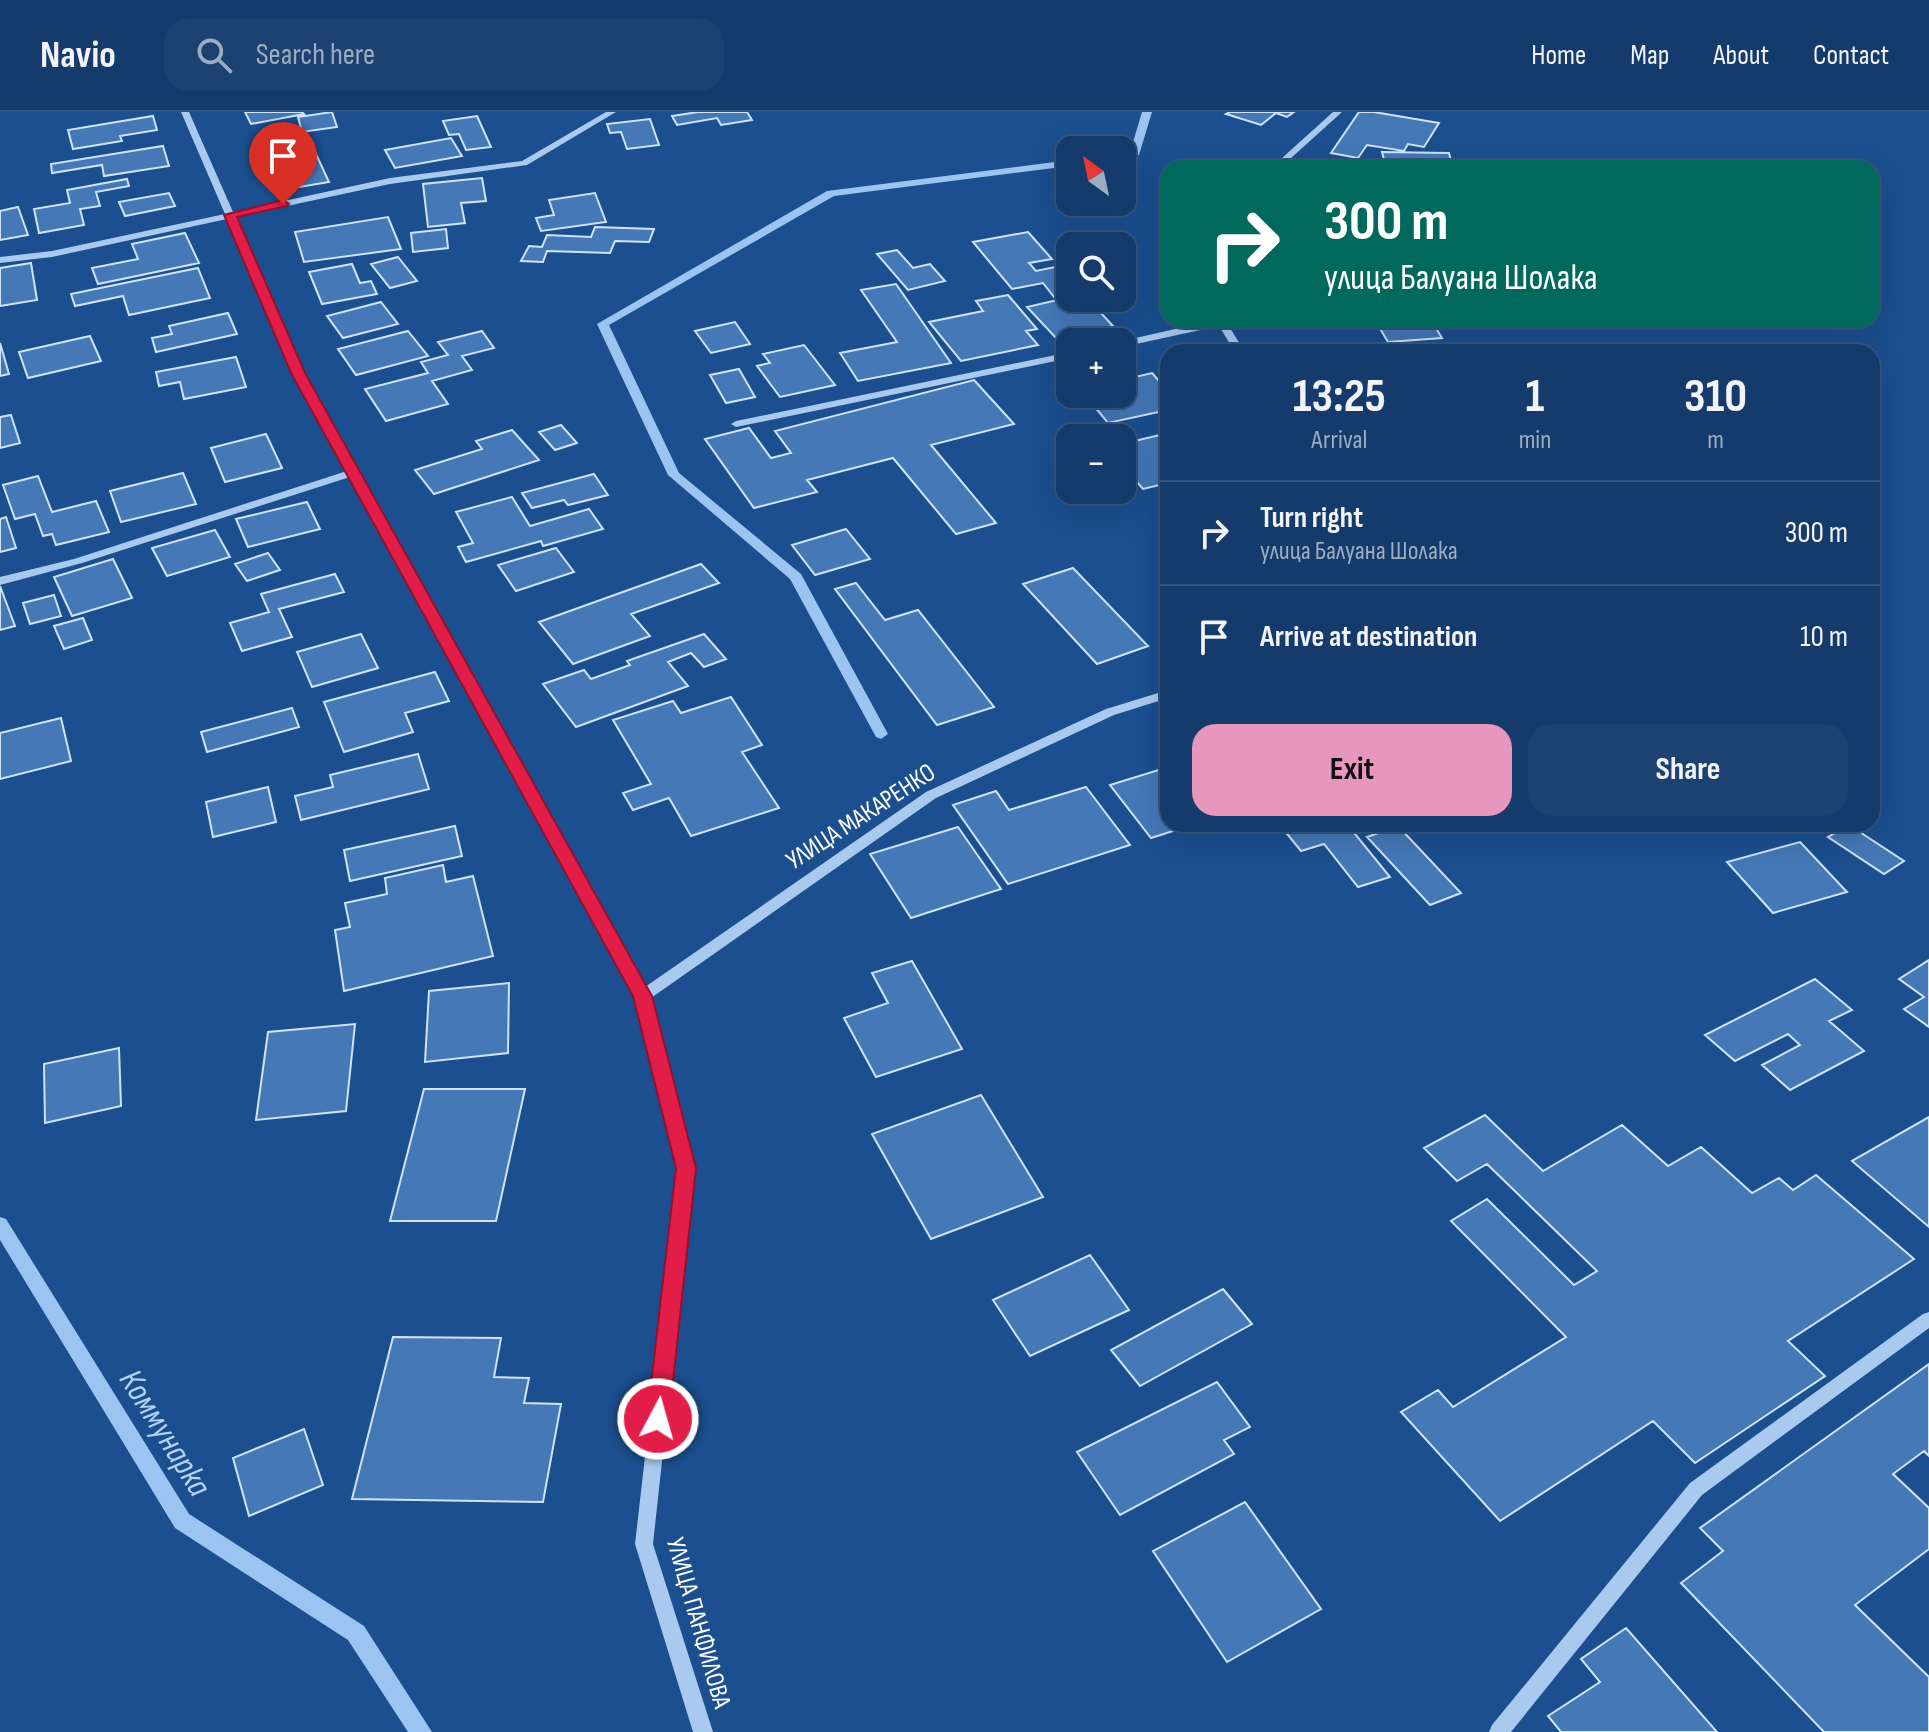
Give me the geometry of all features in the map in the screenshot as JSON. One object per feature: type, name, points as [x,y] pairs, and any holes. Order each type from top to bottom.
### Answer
[{"type":"street","name":"УЛИЦА ПАНФИЛОВА","points":[[185,112],[298,373],[643,996],[686,1168],[644,1544],[703,1732]]},
{"type":"street","points":[[0,260],[52,254],[390,181],[524,163],[612,112]]},
{"type":"street","points":[[1284,160],[1338,112]]},
{"type":"street","points":[[1136,341],[1193,328]]},
{"type":"street","points":[[736,424],[1056,358]]},
{"type":"street","points":[[0,581],[78,561],[353,473]]},
{"type":"street","name":"УЛИЦА МАКАРЕНКО","points":[[643,996],[931,795],[1110,712],[1160,696]]},
{"type":"street","points":[[1499,1732],[1696,1489],[1929,1319]]},
{"type":"building","points":[[245,112],[302,112],[304,114],[251,124]]},
{"type":"building","points":[[332,112],[337,127],[302,132],[298,117]]},
{"type":"building","points":[[698,112],[747,112],[752,120],[721,125],[717,118],[677,125],[672,116]]},
{"type":"building","points":[[1294,112],[1287,117],[1276,113],[1261,125],[1226,114]]},
{"type":"building","points":[[1359,112],[1439,123],[1424,147],[1408,144],[1404,151],[1367,145],[1358,158],[1331,153]]},
{"type":"building","points":[[153,116],[157,130],[120,136],[122,141],[73,149],[68,130]]},
{"type":"building","points":[[477,116],[491,147],[466,150],[459,134],[449,135],[443,121]]},
{"type":"building","points":[[650,119],[659,145],[627,149],[621,132],[610,133],[607,124]]},
{"type":"building","points":[[451,138],[462,156],[395,168],[385,150]]},
{"type":"building","points":[[309,139],[329,182],[276,191],[258,148]]},
{"type":"building","points":[[163,146],[169,166],[104,176],[102,165],[52,173],[51,164]]},
{"type":"building","points":[[1382,152],[1449,153],[1451,160],[1384,160]]},
{"type":"building","points":[[482,178],[486,201],[461,203],[465,223],[428,227],[423,184]]},
{"type":"building","points":[[127,179],[129,186],[96,192],[100,206],[80,209],[84,225],[39,233],[34,209],[70,203],[67,190]]},
{"type":"building","points":[[169,193],[175,206],[125,216],[119,202]]},
{"type":"building","points":[[595,193],[606,222],[541,231],[536,218],[554,215],[549,200]]},
{"type":"building","points":[[18,207],[28,235],[0,240],[0,211]]},
{"type":"building","points":[[388,217],[401,249],[304,262],[295,232]]},
{"type":"building","points":[[595,227],[654,229],[649,242],[615,241],[610,253],[547,251],[543,262],[521,261],[529,246],[542,247],[547,235],[591,237]]},
{"type":"building","points":[[446,229],[448,248],[413,252],[411,233]]},
{"type":"building","points":[[1028,232],[1052,259],[1029,263],[1036,271],[1056,267],[1056,297],[1043,283],[1012,289],[973,242]]},
{"type":"building","points":[[185,233],[199,263],[98,284],[92,268],[138,259],[132,244]]},
{"type":"building","points":[[897,250],[913,268],[930,264],[945,281],[908,290],[877,254]]},
{"type":"building","points":[[398,257],[417,281],[390,288],[371,264]]},
{"type":"building","points":[[31,263],[37,300],[0,306],[0,268]]},
{"type":"building","points":[[352,264],[360,283],[371,281],[377,294],[322,304],[309,272]]},
{"type":"building","points":[[198,268],[210,298],[129,315],[123,296],[75,306],[71,294]]},
{"type":"building","points":[[896,284],[951,363],[858,381],[840,353],[897,342],[861,290]]},
{"type":"building","points":[[1008,295],[1037,329],[1026,331],[1038,345],[961,361],[929,322],[983,311],[976,301]]},
{"type":"building","points":[[1056,300],[1056,312],[1100,312],[1113,326],[1056,328],[1056,338],[1027,307]]},
{"type":"building","points":[[381,302],[398,324],[343,338],[327,316]]},
{"type":"building","points":[[228,313],[237,334],[156,352],[152,338],[172,334],[169,326]]},
{"type":"building","points":[[735,322],[750,344],[711,353],[695,331]]},
{"type":"building","points":[[1380,328],[1436,328],[1442,338],[1388,342]]},
{"type":"building","points":[[408,331],[428,356],[356,375],[338,349]]},
{"type":"building","points":[[482,331],[494,348],[462,356],[472,370],[432,381],[448,404],[386,421],[365,389],[428,373],[421,362],[448,355],[438,342]]},
{"type":"building","points":[[90,336],[101,361],[28,378],[19,352]]},
{"type":"building","points":[[0,343],[9,374],[0,376]]},
{"type":"building","points":[[804,345],[835,385],[780,397],[757,366],[770,363],[763,354]]},
{"type":"building","points":[[236,357],[246,387],[184,399],[180,382],[159,386],[156,372]]},
{"type":"building","points":[[739,369],[755,397],[726,403],[710,375]]},
{"type":"building","points":[[1152,373],[1160,382],[1160,412],[1108,423],[1096,408],[1136,408],[1136,377]]},
{"type":"building","points":[[974,380],[1014,424],[931,445],[996,523],[956,534],[893,458],[807,480],[817,492],[754,508],[705,439],[749,428],[771,458],[791,453],[775,431]]},
{"type":"building","points":[[11,415],[20,443],[0,448],[0,417]]},
{"type":"building","points":[[561,425],[577,443],[555,450],[539,432]]},
{"type":"building","points":[[512,430],[539,460],[434,494],[415,470],[482,449],[476,441]]},
{"type":"building","points":[[266,434],[282,468],[225,482],[211,448]]},
{"type":"building","points":[[1160,435],[1160,485],[1143,489],[1136,481],[1136,441]]},
{"type":"building","points":[[183,473],[196,504],[121,522],[110,491]]},
{"type":"building","points":[[594,474],[608,495],[568,505],[564,500],[532,508],[522,493]]},
{"type":"building","points":[[38,476],[52,512],[96,501],[109,532],[56,545],[52,534],[43,536],[35,514],[15,519],[3,485]]},
{"type":"building","points":[[512,497],[530,526],[589,509],[603,529],[543,546],[541,541],[466,562],[458,547],[473,543],[456,512]]},
{"type":"building","points":[[307,502],[320,529],[248,547],[236,519]]},
{"type":"building","points":[[6,517],[16,548],[0,552],[0,519]]},
{"type":"building","points":[[846,529],[870,559],[815,575],[792,545]]},
{"type":"building","points":[[215,530],[230,557],[167,576],[152,548]]},
{"type":"building","points":[[556,548],[574,572],[516,591],[498,565]]},
{"type":"building","points":[[268,553],[280,570],[247,581],[235,564]]},
{"type":"building","points":[[113,559],[132,598],[72,616],[54,577]]},
{"type":"building","points":[[701,564],[719,583],[631,614],[650,636],[573,664],[539,622]]},
{"type":"building","points":[[1073,568],[1148,646],[1097,664],[1023,584]]},
{"type":"building","points":[[335,574],[344,592],[279,609],[292,637],[242,651],[230,623],[269,612],[261,594]]},
{"type":"building","points":[[856,583],[885,620],[918,610],[994,707],[937,725],[835,589]]},
{"type":"building","points":[[0,586],[15,626],[0,630]]},
{"type":"building","points":[[54,595],[61,616],[30,624],[23,603]]},
{"type":"building","points":[[83,618],[92,640],[64,649],[54,626]]},
{"type":"building","points":[[361,634],[378,668],[312,687],[297,652]]},
{"type":"building","points":[[704,634],[726,659],[704,667],[691,653],[668,662],[688,686],[576,727],[543,684],[584,670],[591,679],[630,665],[627,661]]},
{"type":"building","points":[[435,672],[449,701],[405,713],[413,732],[344,752],[324,702]]},
{"type":"building","points":[[731,697],[762,745],[742,752],[779,808],[691,836],[669,798],[633,810],[623,793],[651,784],[613,720],[673,701],[681,713]]},
{"type":"building","points":[[292,708],[299,727],[207,752],[201,732]]},
{"type":"building","points":[[61,718],[71,761],[0,779],[0,733]]},
{"type":"building","points":[[418,754],[429,789],[301,820],[295,796],[333,787],[330,775]]},
{"type":"building","points":[[1160,769],[1160,832],[1170,832],[1151,838],[1110,785]]},
{"type":"building","points":[[268,787],[276,822],[213,837],[206,802]]},
{"type":"building","points":[[1086,787],[1130,845],[1008,884],[953,805],[996,791],[1009,810]]},
{"type":"building","points":[[455,826],[462,856],[350,881],[344,850]]},
{"type":"building","points":[[958,827],[1001,889],[911,918],[870,854]]},
{"type":"building","points":[[1286,832],[1353,832],[1390,877],[1358,887],[1324,844],[1301,851]]},
{"type":"building","points":[[1381,832],[1404,832],[1461,893],[1430,905],[1367,837]]},
{"type":"building","points":[[1837,832],[1860,832],[1904,861],[1884,874],[1828,837]]},
{"type":"building","points":[[1800,842],[1847,892],[1773,913],[1727,862]]},
{"type":"building","points":[[443,865],[446,882],[473,876],[493,956],[344,991],[335,930],[350,927],[345,903],[387,894],[385,878]]},
{"type":"building","points":[[1929,960],[1929,1027],[1904,1009],[1924,997],[1899,979]]},
{"type":"building","points":[[912,961],[962,1049],[876,1077],[844,1018],[888,1003],[872,973]]},
{"type":"building","points":[[1815,979],[1852,1010],[1829,1021],[1864,1051],[1790,1090],[1762,1065],[1800,1045],[1788,1034],[1735,1061],[1705,1035]]},
{"type":"building","points":[[509,983],[508,1053],[425,1062],[429,991]]},
{"type":"building","points":[[355,1024],[346,1111],[256,1120],[268,1032]]},
{"type":"building","points":[[119,1048],[121,1106],[45,1123],[44,1064]]},
{"type":"building","points":[[424,1089],[525,1089],[496,1221],[390,1221]]},
{"type":"building","points":[[981,1095],[1043,1197],[931,1239],[872,1134]]},
{"type":"building","points":[[1485,1115],[1543,1171],[1622,1125],[1668,1166],[1701,1147],[1752,1193],[1779,1178],[1793,1190],[1816,1175],[1914,1259],[1788,1341],[1825,1376],[1695,1463],[1653,1421],[1500,1521],[1401,1412],[1438,1390],[1453,1407],[1566,1337],[1451,1221],[1487,1199],[1574,1285],[1597,1271],[1487,1164],[1457,1181],[1424,1148]]},
{"type":"building","points":[[1929,1117],[1929,1227],[1852,1161]]},
{"type":"building","points":[[1090,1255],[1129,1310],[1030,1356],[993,1300]]},
{"type":"building","points":[[1223,1289],[1252,1324],[1140,1386],[1111,1350]]},
{"type":"building","points":[[393,1337],[501,1338],[494,1377],[529,1378],[524,1403],[561,1404],[543,1502],[352,1499]]},
{"type":"building","points":[[1929,1364],[1929,1456],[1924,1451],[1893,1474],[1929,1508],[1929,1549],[1855,1605],[1929,1677],[1929,1732],[1824,1732],[1681,1583],[1723,1551],[1700,1528]]},
{"type":"building","points":[[1217,1382],[1250,1427],[1224,1440],[1234,1454],[1120,1515],[1077,1452]]},
{"type":"building","points":[[304,1429],[323,1485],[249,1516],[233,1458]]},
{"type":"building","points":[[1245,1502],[1321,1609],[1227,1662],[1153,1551]]},
{"type":"building","points":[[1626,1628],[1717,1732],[1561,1732],[1548,1716],[1600,1682],[1581,1659]]},
{"type":"waterway","points":[[1136,148],[1147,112]]},
{"type":"waterway","points":[[881,734],[796,577],[674,475],[603,324],[831,193],[1056,165]]},
{"type":"waterway","name":"Коммунарка","points":[[0,1224],[182,1521],[356,1633],[421,1732]]},
{"type":"route","points":[[283,204],[230,215],[298,373],[643,996],[686,1168],[658,1419]]}]
